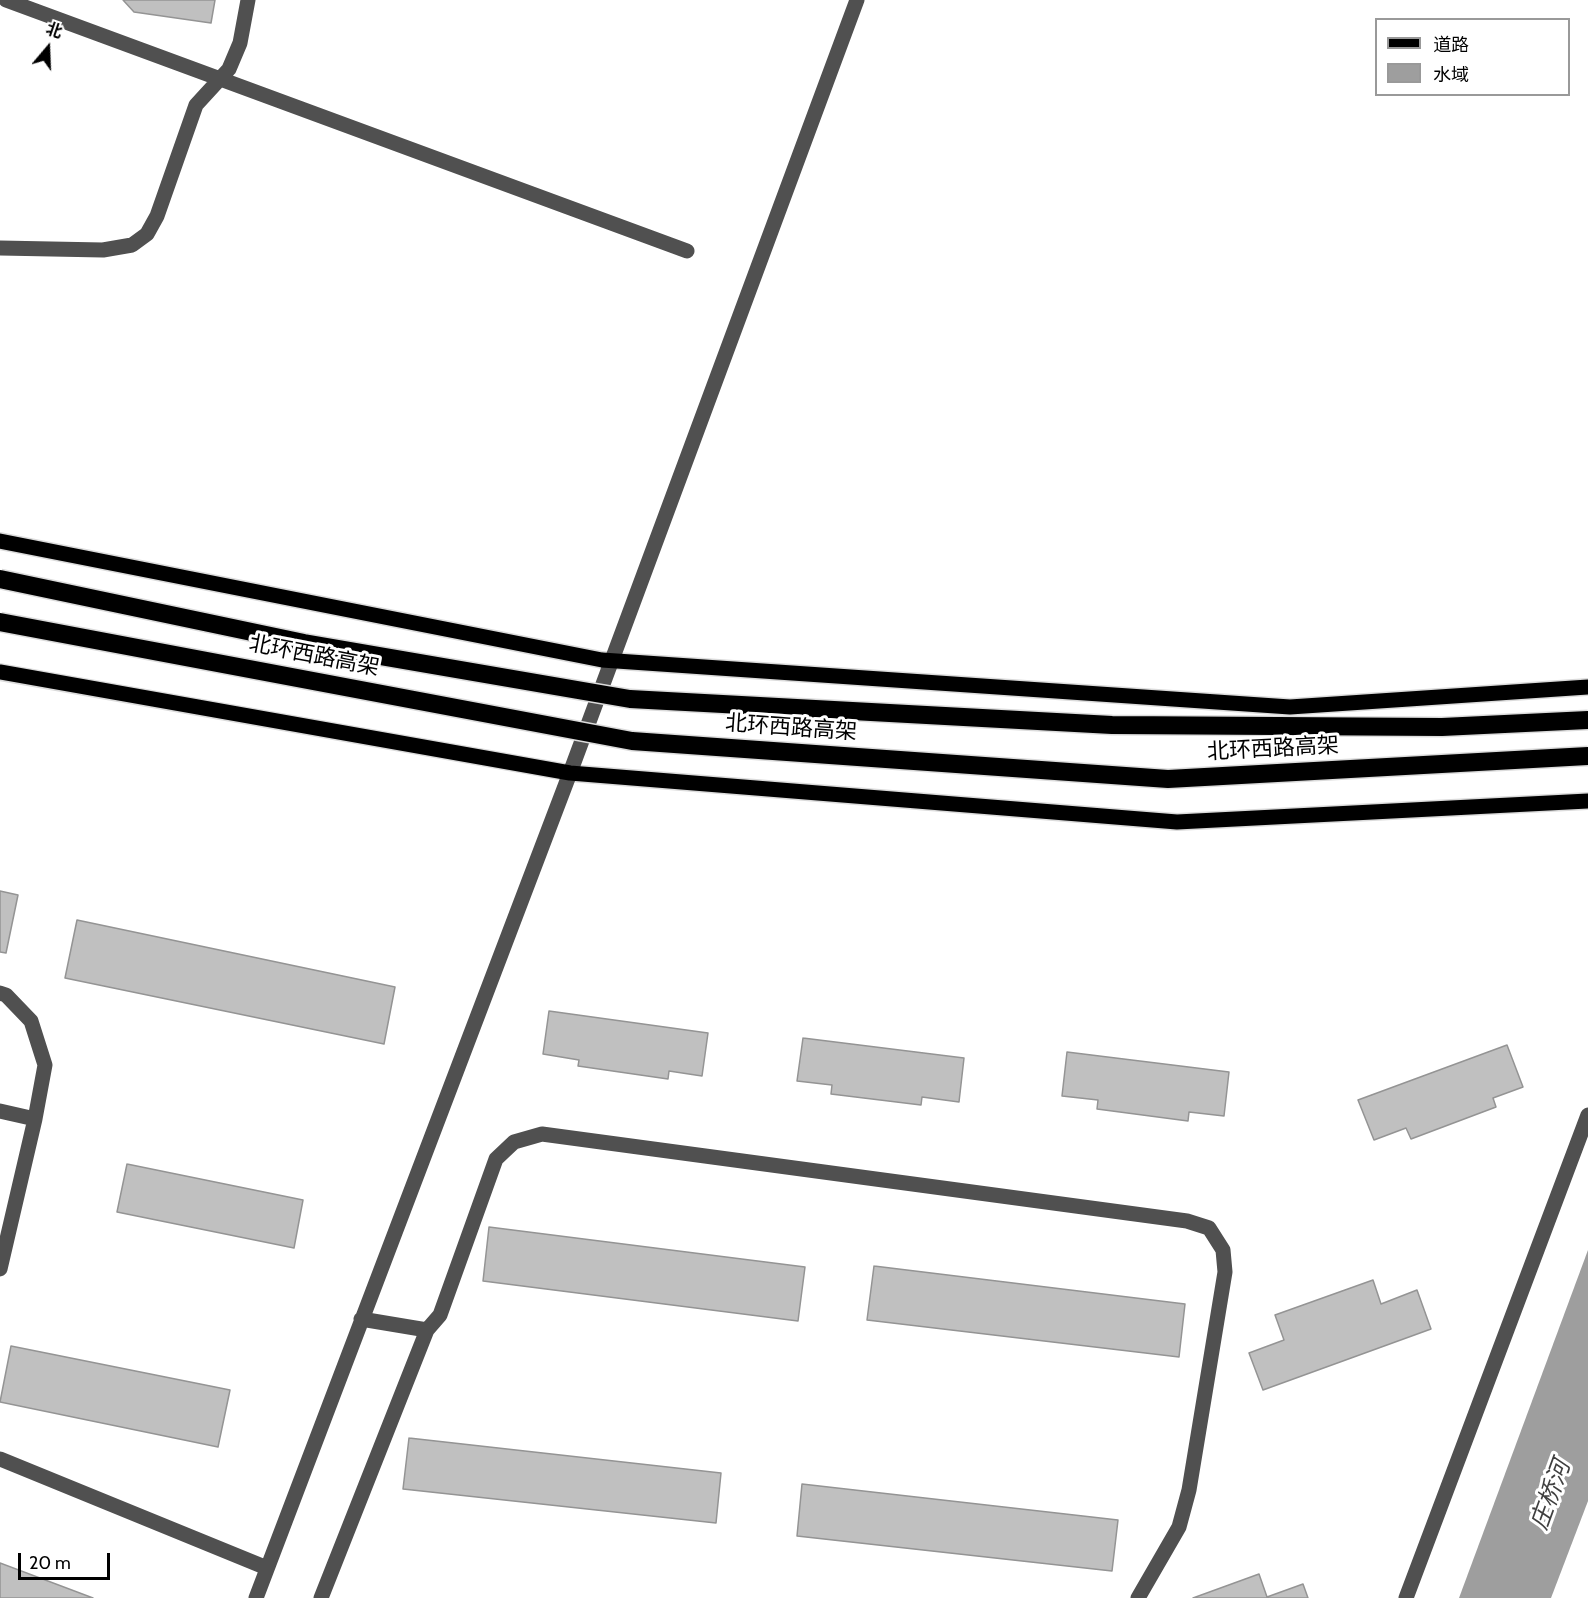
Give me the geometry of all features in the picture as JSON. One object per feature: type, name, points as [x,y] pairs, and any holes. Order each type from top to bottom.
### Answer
[{"type":"highway","name":"北环西路高架","points":[[0,579],[304,643],[630,699],[1112,725],[1442,727],[1588,720]]},
{"type":"highway","name":"北环西路高架","points":[[0,622],[632,741],[1168,779],[1588,756]]},
{"type":"main road","points":[[0,541],[612,660],[1290,707],[1588,687]]},
{"type":"main road","points":[[0,672],[570,773],[1177,822],[1588,801]]},
{"type":"street","points":[[6,0],[687,251]]},
{"type":"street","points":[[0,248],[103,250],[132,245],[147,234],[157,216],[196,105],[229,69],[240,43],[248,0]]},
{"type":"street","points":[[256,1598],[570,773],[856,0]]},
{"type":"street","points":[[0,993],[6,995],[31,1021],[45,1065],[35,1119],[0,1269]]},
{"type":"street","points":[[0,1111],[35,1119]]},
{"type":"street","points":[[1406,1598],[1588,1114]]},
{"type":"street","points":[[321,1598],[427,1330],[440,1315],[496,1159],[514,1142],[542,1134],[1175,1220],[1209,1227],[1223,1250],[1225,1272],[1189,1490],[1179,1527],[1138,1598]]},
{"type":"street","points":[[361,1319],[427,1330]]},
{"type":"street","points":[[0,1459],[267,1568]]},
{"type":"water","name":"庄桥河","points":[[1588,1250],[1588,1501],[1551,1598],[1459,1598]]},
{"type":"building","points":[[123,0],[215,0],[211,23],[134,12]]},
{"type":"building","points":[[0,891],[18,895],[6,953],[0,952]]},
{"type":"building","points":[[77,920],[395,987],[384,1044],[65,978]]},
{"type":"building","points":[[549,1011],[708,1033],[702,1076],[669,1071],[668,1079],[578,1066],[579,1060],[543,1054]]},
{"type":"building","points":[[803,1038],[964,1058],[959,1102],[922,1097],[921,1105],[831,1094],[832,1085],[797,1081]]},
{"type":"building","points":[[1507,1045],[1523,1087],[1493,1098],[1496,1107],[1411,1139],[1406,1128],[1374,1140],[1358,1100]]},
{"type":"building","points":[[1067,1052],[1229,1072],[1224,1116],[1189,1112],[1188,1121],[1097,1109],[1098,1100],[1062,1096]]},
{"type":"building","points":[[127,1164],[303,1200],[294,1248],[117,1212]]},
{"type":"building","points":[[489,1227],[805,1267],[798,1321],[483,1281]]},
{"type":"building","points":[[874,1266],[1185,1304],[1179,1357],[867,1320]]},
{"type":"building","points":[[1373,1280],[1381,1304],[1417,1290],[1431,1329],[1263,1390],[1249,1353],[1284,1340],[1275,1315]]},
{"type":"building","points":[[11,1346],[230,1390],[218,1447],[0,1402]]},
{"type":"building","points":[[409,1438],[721,1473],[716,1523],[403,1489]]},
{"type":"building","points":[[802,1484],[1118,1520],[1112,1571],[797,1536]]},
{"type":"building","points":[[0,1563],[93,1598],[0,1598]]},
{"type":"building","points":[[1259,1574],[1267,1597],[1303,1584],[1308,1598],[1193,1598]]}]
